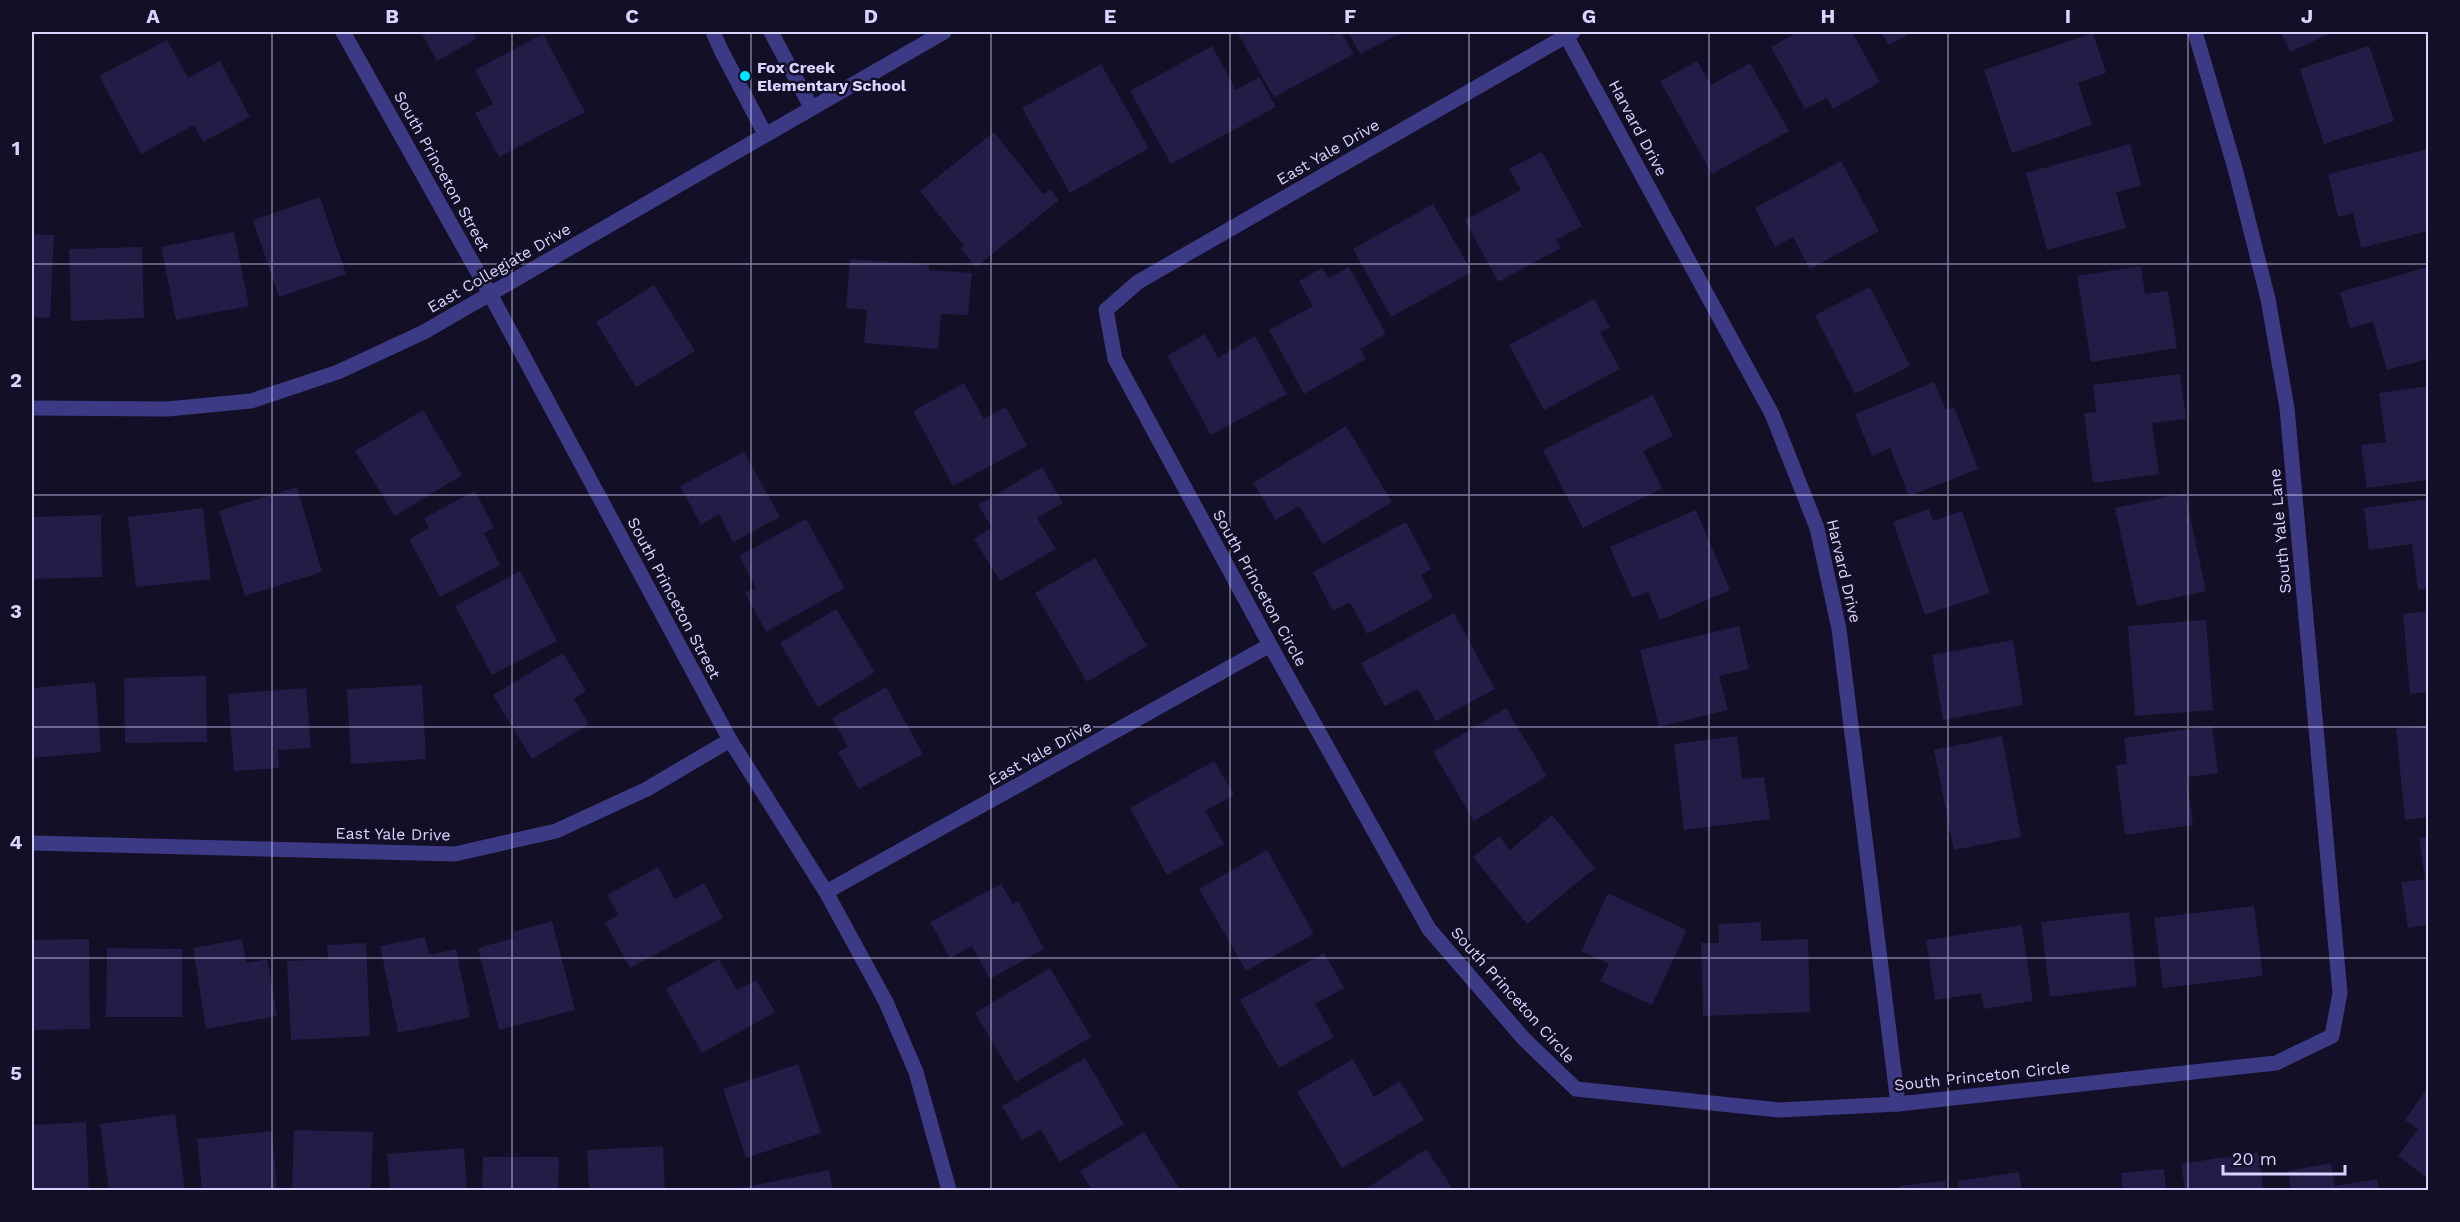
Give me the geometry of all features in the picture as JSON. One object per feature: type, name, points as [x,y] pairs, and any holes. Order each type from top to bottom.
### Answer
[{"type":"street","name":"South Princeton Street","points":[[343,32],[490,294],[730,740],[826,892],[886,1002],[916,1072],[950,1191]]},
{"type":"street","points":[[713,32],[765,134]]},
{"type":"street","points":[[771,32],[811,107]]},
{"type":"street","name":"East Collegiate Drive","points":[[32,408],[167,409],[251,402],[338,372],[424,332],[944,32]]},
{"type":"street","name":"South Yale Lane","points":[[2195,32],[2236,172],[2268,299],[2287,408],[2340,993],[2332,1036]]},
{"type":"street","name":"East Yale Drive","points":[[1106,310],[1138,282],[1568,33]]},
{"type":"street","name":"Harvard Drive","points":[[1568,33],[1772,414],[1817,528],[1839,629],[1898,1104]]},
{"type":"street","name":"South Princeton Circle","points":[[1106,310],[1115,359],[1270,645],[1429,929],[1524,1039],[1576,1089],[1779,1110],[1898,1104],[2276,1063],[2332,1036]]},
{"type":"street","name":"East Yale Drive","points":[[826,892],[1270,645]]},
{"type":"street","name":"East Yale Drive","points":[[32,843],[455,854],[556,831],[646,789],[730,740]]},
{"type":"building","points":[[421,32],[472,32],[476,39],[437,61]]},
{"type":"building","points":[[1237,32],[1328,32],[1331,36],[1341,32],[1354,54],[1274,97]]},
{"type":"building","points":[[1348,32],[1403,32],[1360,54]]},
{"type":"building","points":[[1798,32],[1852,32],[1880,82],[1833,109],[1827,98],[1805,109],[1771,47]]},
{"type":"building","points":[[1881,32],[1912,32],[1889,45]]},
{"type":"building","points":[[2281,32],[2333,32],[2290,52]]},
{"type":"building","points":[[2093,33],[2106,73],[2078,83],[2092,125],[2012,153],[1984,70]]},
{"type":"building","points":[[543,34],[585,112],[499,157],[475,113],[493,104],[475,70]]},
{"type":"building","points":[[167,40],[188,78],[220,61],[250,117],[203,142],[194,125],[141,154],[99,76]]},
{"type":"building","points":[[1212,46],[1236,90],[1259,77],[1276,107],[1171,164],[1130,91]]},
{"type":"building","points":[[2369,46],[2394,121],[2324,144],[2300,69]]},
{"type":"building","points":[[1697,61],[1711,85],[1750,63],[1789,131],[1712,174],[1660,81]]},
{"type":"building","points":[[1101,64],[1149,148],[1070,193],[1022,108]]},
{"type":"building","points":[[994,132],[1043,194],[1050,189],[1059,200],[976,267],[961,249],[964,246],[920,191]]},
{"type":"building","points":[[2130,144],[2141,186],[2116,192],[2126,228],[2047,250],[2026,173]]},
{"type":"building","points":[[2428,149],[2428,231],[2361,248],[2353,213],[2338,217],[2328,174]]},
{"type":"building","points":[[1542,152],[1582,226],[1556,240],[1561,248],[1498,282],[1465,220],[1521,190],[1509,169]]},
{"type":"building","points":[[1841,161],[1879,231],[1810,269],[1793,237],[1775,247],[1755,208]]},
{"type":"building","points":[[320,197],[346,274],[279,297],[253,220]]},
{"type":"building","points":[[1433,204],[1472,272],[1391,317],[1353,249]]},
{"type":"building","points":[[234,232],[249,306],[176,320],[161,247]]},
{"type":"building","points":[[32,234],[54,235],[50,318],[32,317]]},
{"type":"building","points":[[142,247],[144,318],[71,321],[69,249]]},
{"type":"building","points":[[850,259],[929,265],[929,270],[972,273],[968,315],[941,314],[938,349],[864,343],[867,310],[846,308]]},
{"type":"building","points":[[2141,266],[2145,294],[2168,291],[2177,348],[2091,362],[2077,276]]},
{"type":"building","points":[[1349,267],[1386,334],[1360,349],[1366,359],[1304,394],[1269,330],[1313,306],[1299,281],[1322,268],[1328,278]]},
{"type":"building","points":[[2428,267],[2428,359],[2387,370],[2373,322],[2350,328],[2340,292]]},
{"type":"building","points":[[654,285],[695,351],[636,387],[596,322]]},
{"type":"building","points":[[1870,287],[1910,366],[1855,394],[1815,315]]},
{"type":"building","points":[[1594,299],[1610,327],[1600,332],[1620,369],[1544,410],[1509,345]]},
{"type":"building","points":[[1205,334],[1218,358],[1255,336],[1287,394],[1211,435],[1167,356]]},
{"type":"building","points":[[2180,374],[2186,419],[2152,423],[2159,474],[2093,483],[2084,413],[2096,412],[2093,385]]},
{"type":"building","points":[[1934,382],[1946,410],[1954,407],[1978,469],[1909,496],[1890,448],[1872,456],[1855,414]]},
{"type":"building","points":[[964,383],[984,419],[1006,407],[1027,446],[953,486],[913,411]]},
{"type":"building","points":[[2428,386],[2428,480],[2367,488],[2361,445],[2386,442],[2379,393]]},
{"type":"building","points":[[1653,395],[1673,436],[1643,451],[1662,488],[1583,528],[1543,450]]},
{"type":"building","points":[[423,410],[462,475],[395,516],[355,451]]},
{"type":"building","points":[[1346,426],[1392,502],[1323,544],[1299,506],[1276,520],[1253,483]]},
{"type":"building","points":[[744,452],[780,517],[733,542],[719,514],[701,525],[680,486]]},
{"type":"building","points":[[1042,467],[1063,503],[1037,518],[1056,549],[1000,581],[974,539],[992,527],[978,505]]},
{"type":"building","points":[[297,487],[322,572],[245,596],[219,511]]},
{"type":"building","points":[[475,491],[494,528],[484,533],[500,565],[440,597],[409,539],[429,528],[424,518]]},
{"type":"building","points":[[2185,493],[2206,591],[2137,606],[2115,508]]},
{"type":"building","points":[[2428,499],[2428,589],[2418,590],[2412,544],[2369,550],[2364,508]]},
{"type":"building","points":[[203,508],[211,579],[136,587],[128,517]]},
{"type":"building","points":[[1929,509],[1933,521],[1962,511],[1990,593],[1925,615],[1893,522]]},
{"type":"building","points":[[1696,510],[1730,590],[1660,620],[1648,592],[1632,598],[1610,547]]},
{"type":"building","points":[[101,515],[102,577],[32,579],[32,517]]},
{"type":"building","points":[[806,519],[845,588],[766,632],[745,593],[756,588],[739,556]]},
{"type":"building","points":[[1406,522],[1431,569],[1421,575],[1433,598],[1367,634],[1350,602],[1333,611],[1313,572]]},
{"type":"building","points":[[1095,558],[1147,646],[1087,682],[1035,593]]},
{"type":"building","points":[[520,571],[557,641],[492,675],[455,606]]},
{"type":"building","points":[[836,609],[875,672],[818,707],[780,643]]},
{"type":"building","points":[[2428,611],[2428,692],[2410,694],[2403,614]]},
{"type":"building","points":[[1454,613],[1495,689],[1436,721],[1418,689],[1385,706],[1361,663]]},
{"type":"building","points":[[2206,620],[2213,710],[2135,716],[2128,626]]},
{"type":"building","points":[[1739,626],[1749,669],[1719,676],[1728,710],[1659,727],[1640,650]]},
{"type":"building","points":[[2013,640],[2023,705],[1943,720],[1932,655]]},
{"type":"building","points":[[563,653],[586,691],[574,699],[589,724],[532,759],[493,695]]},
{"type":"building","points":[[206,676],[207,742],[125,743],[124,678]]},
{"type":"building","points":[[95,682],[101,752],[32,758],[32,688]]},
{"type":"building","points":[[422,685],[426,759],[351,764],[347,689]]},
{"type":"building","points":[[886,687],[923,754],[859,789],[838,752],[848,747],[832,718]]},
{"type":"building","points":[[306,688],[311,748],[278,750],[279,768],[234,771],[228,694]]},
{"type":"building","points":[[1506,708],[1547,776],[1474,821],[1433,752]]},
{"type":"building","points":[[2428,725],[2428,817],[2405,820],[2396,729]]},
{"type":"building","points":[[2212,726],[2218,773],[2187,777],[2193,825],[2125,835],[2116,765],[2127,764],[2124,738]]},
{"type":"building","points":[[1737,736],[1742,779],[1764,777],[1770,819],[1684,830],[1674,744]]},
{"type":"building","points":[[2002,736],[2021,837],[1954,850],[1934,750]]},
{"type":"building","points":[[1214,761],[1234,795],[1205,811],[1224,844],[1167,875],[1130,808]]},
{"type":"building","points":[[1552,815],[1595,868],[1527,924],[1473,857],[1499,836],[1510,850]]},
{"type":"building","points":[[2428,837],[2428,925],[2408,928],[2401,882],[2425,879],[2419,838]]},
{"type":"building","points":[[1267,850],[1314,934],[1246,971],[1199,889]]},
{"type":"building","points":[[658,867],[675,899],[704,883],[723,918],[630,968],[605,923],[618,915],[607,895]]},
{"type":"building","points":[[1001,884],[1013,904],[1018,901],[1044,949],[990,979],[972,946],[950,958],[930,922]]},
{"type":"building","points":[[1608,893],[1687,930],[1652,1005],[1600,981],[1609,964],[1581,951]]},
{"type":"building","points":[[2254,906],[2263,976],[2163,988],[2154,918]]},
{"type":"building","points":[[2129,912],[2137,986],[2050,997],[2041,922]]},
{"type":"building","points":[[552,921],[575,1010],[499,1030],[478,948],[514,938],[513,932]]},
{"type":"building","points":[[1761,922],[1761,941],[1808,939],[1810,1012],[1703,1016],[1701,943],[1719,943],[1718,924]]},
{"type":"building","points":[[2022,925],[2033,1001],[1984,1009],[1981,993],[1935,1000],[1926,940]]},
{"type":"building","points":[[425,937],[429,955],[456,949],[470,1017],[398,1033],[380,946]]},
{"type":"building","points":[[89,939],[90,1029],[32,1030],[32,940]]},
{"type":"building","points":[[242,939],[246,963],[267,959],[277,1016],[206,1029],[193,948]]},
{"type":"building","points":[[366,943],[370,1036],[291,1040],[287,961],[328,959],[327,945]]},
{"type":"building","points":[[107,948],[182,949],[182,1017],[106,1017]]},
{"type":"building","points":[[1324,953],[1344,988],[1315,1004],[1334,1037],[1279,1068],[1240,1000]]},
{"type":"building","points":[[719,959],[737,990],[756,980],[775,1012],[702,1053],[666,989]]},
{"type":"building","points":[[1050,968],[1091,1037],[1016,1082],[975,1013]]},
{"type":"building","points":[[1085,1058],[1124,1124],[1060,1162],[1041,1130],[1022,1140],[1002,1106]]},
{"type":"building","points":[[1353,1059],[1374,1097],[1400,1081],[1424,1120],[1342,1168],[1297,1092]]},
{"type":"building","points":[[798,1064],[821,1133],[746,1158],[723,1089]]},
{"type":"building","points":[[2428,1087],[2428,1179],[2398,1156],[2418,1129],[2405,1120]]},
{"type":"building","points":[[175,1114],[185,1190],[109,1190],[100,1124]]},
{"type":"building","points":[[86,1122],[89,1190],[32,1190],[32,1125]]},
{"type":"building","points":[[294,1130],[373,1132],[371,1190],[292,1190]]},
{"type":"building","points":[[272,1131],[277,1190],[202,1190],[197,1139]]},
{"type":"building","points":[[1144,1132],[1180,1190],[1092,1190],[1080,1171]]},
{"type":"building","points":[[663,1146],[665,1190],[589,1190],[587,1150]]},
{"type":"building","points":[[464,1148],[467,1190],[390,1190],[387,1154]]},
{"type":"building","points":[[1426,1149],[1453,1189],[1364,1190]]},
{"type":"building","points":[[2258,1152],[2264,1190],[2185,1190],[2181,1164]]},
{"type":"building","points":[[483,1157],[559,1157],[558,1190],[482,1190]]},
{"type":"building","points":[[2331,1163],[2335,1186],[2377,1179],[2379,1190],[2291,1190],[2288,1171]]},
{"type":"building","points":[[2164,1169],[2166,1190],[2123,1190],[2121,1173]]},
{"type":"building","points":[[829,1170],[833,1190],[736,1190],[736,1189]]},
{"type":"building","points":[[2019,1172],[2022,1190],[1959,1190],[1958,1181]]},
{"type":"building","points":[[1945,1181],[1946,1190],[1899,1190],[1898,1186]]},
{"type":"place","name":"Fox Creek Elementary School","points":[[745,76]]}]
